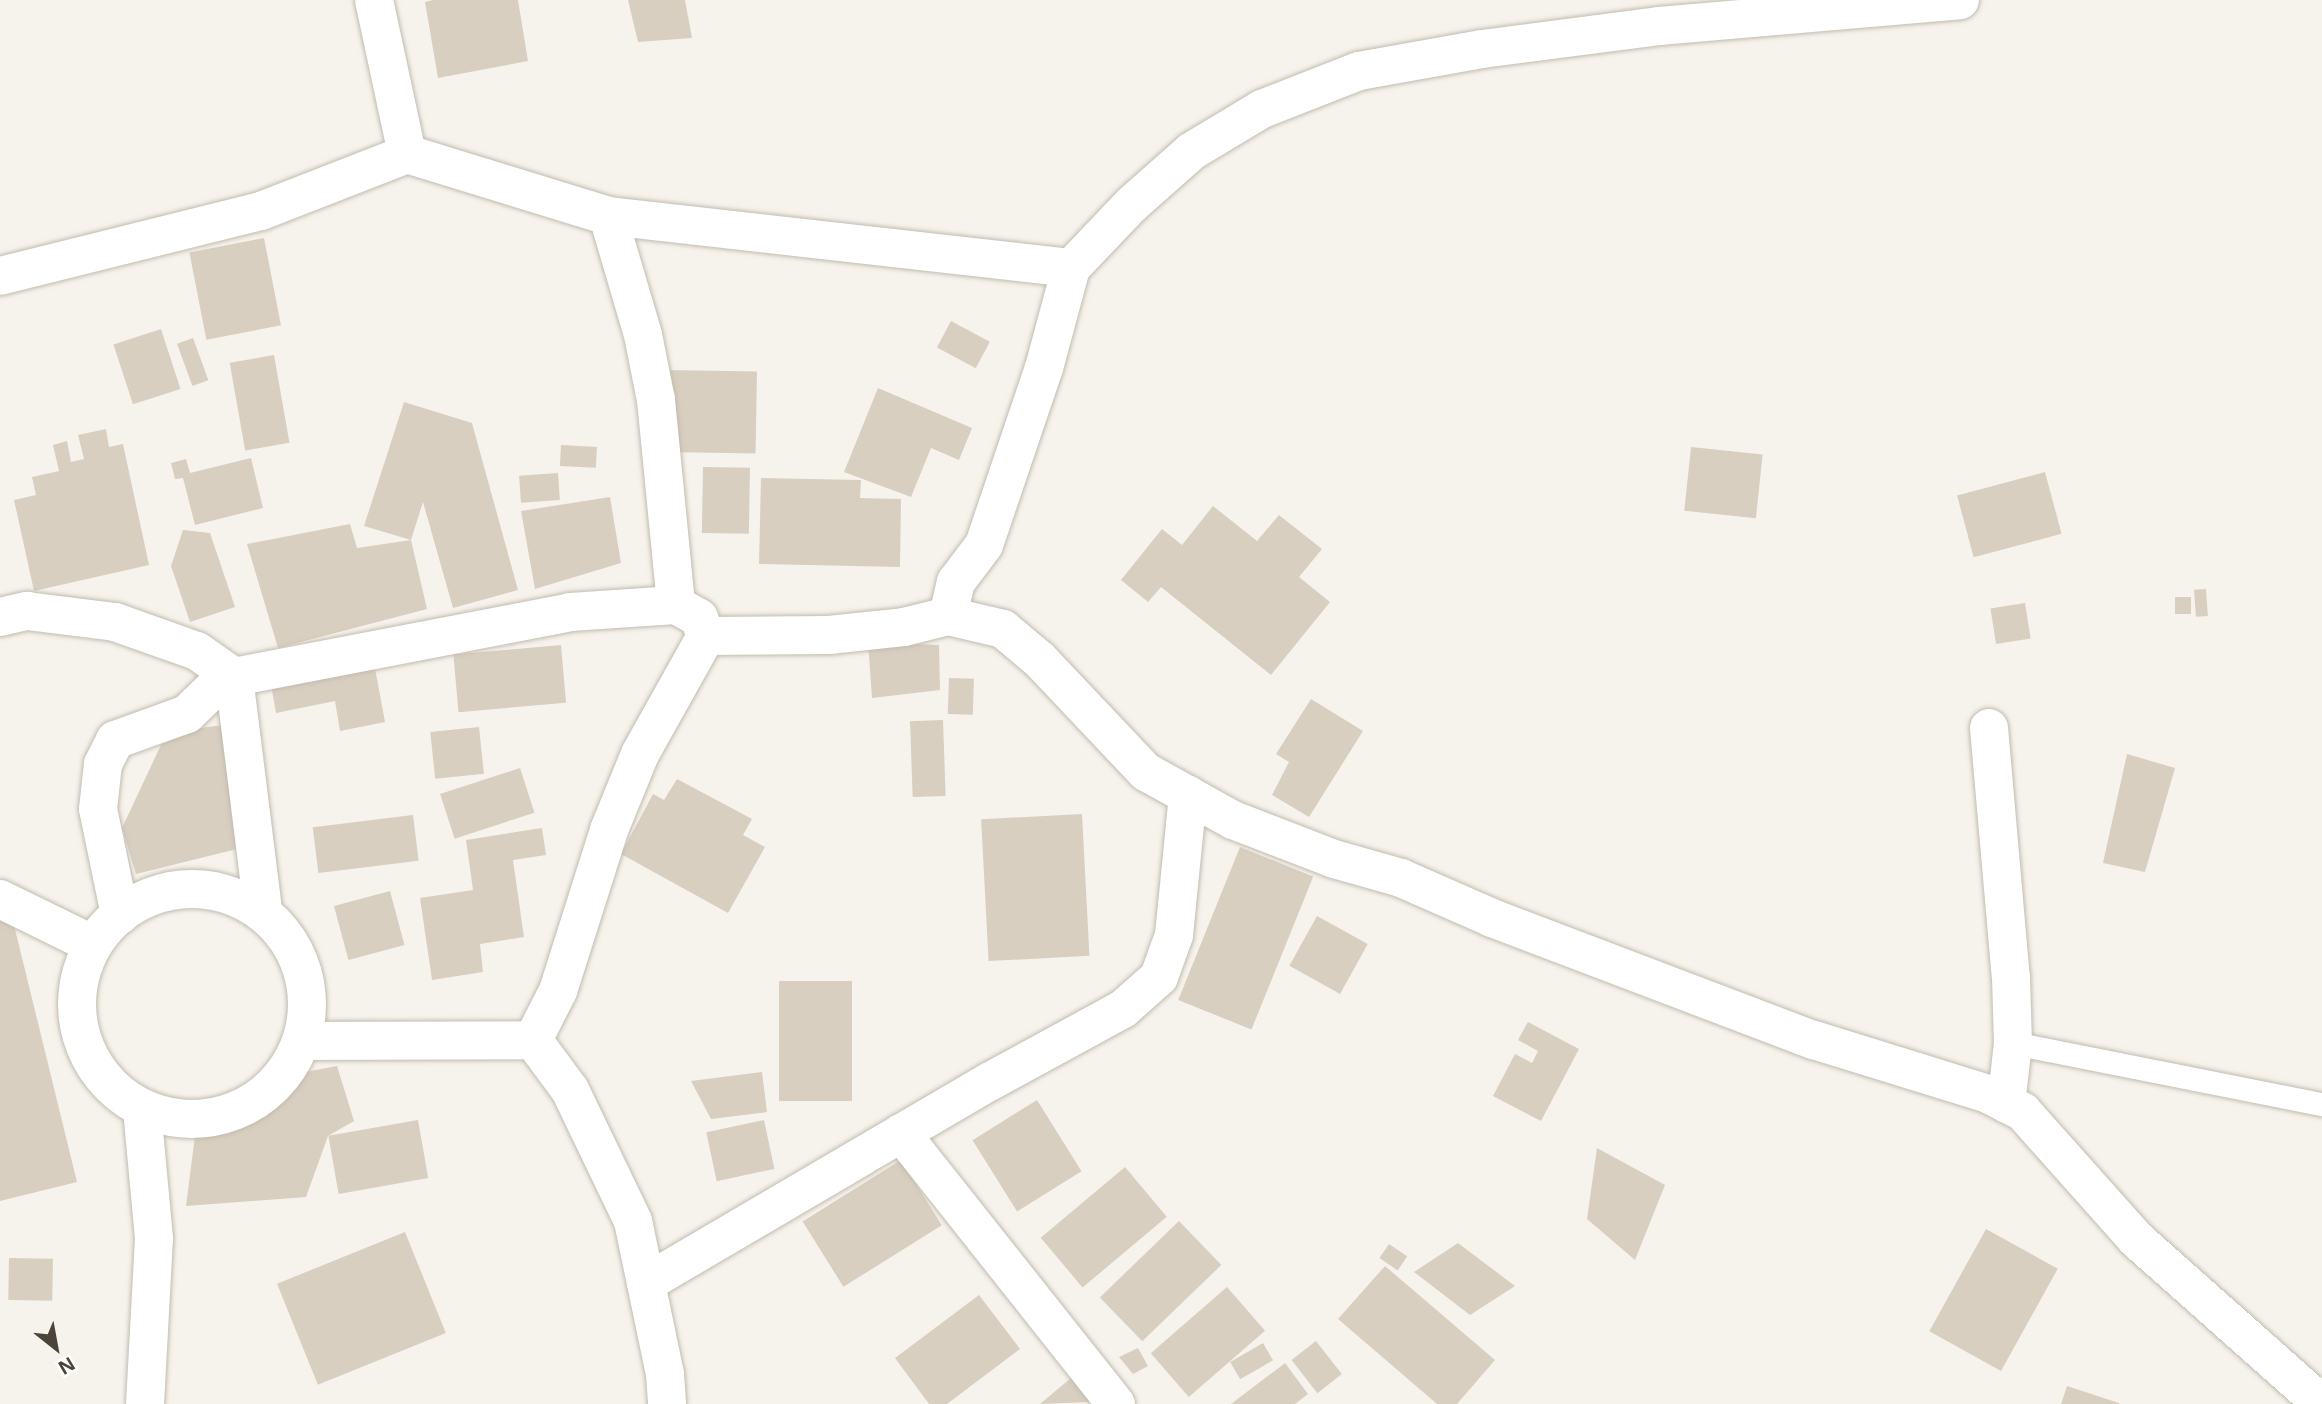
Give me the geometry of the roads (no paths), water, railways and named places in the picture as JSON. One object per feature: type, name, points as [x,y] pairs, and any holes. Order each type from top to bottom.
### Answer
[{"type":"street","points":[[374,0],[407,154]]},
{"type":"street","points":[[948,617],[956,582],[984,545],[1044,368],[1071,268],[1131,205],[1192,151],[1262,109],[1359,71],[1482,48],[1659,26],[1956,0]]},
{"type":"street","points":[[0,276],[261,211],[407,154],[608,216],[1071,268]]},
{"type":"street","points":[[608,216],[643,335],[656,400],[676,605]]},
{"type":"street","points":[[120,915],[98,809],[103,764],[115,740],[187,714],[213,689],[234,677],[570,612],[676,605],[699,618],[706,636]]},
{"type":"street","points":[[0,617],[27,611],[116,622],[197,651],[234,677],[263,910]]},
{"type":"street","points":[[706,636],[829,635],[948,617],[1003,629],[1040,660],[1146,772],[1233,820],[1334,859],[1401,878],[1492,918],[1814,1041],[2006,1104],[2023,1112],[2136,1238],[2322,1404]]},
{"type":"street","points":[[533,1040],[558,991],[609,830],[640,754],[706,636]]},
{"type":"street","points":[[1989,728],[2013,1043],[2006,1104]]},
{"type":"street","points":[[646,1283],[901,1133],[1123,1009],[1159,977],[1174,935],[1188,795]]},
{"type":"street","points":[[170,889],[218,890],[263,910],[294,947],[308,993],[302,1041],[277,1083],[237,1111],[189,1119],[142,1110],[103,1080],[80,1037],[76,989],[92,944],[120,915],[170,889]]},
{"type":"street","points":[[0,899],[92,944]]},
{"type":"street","points":[[302,1041],[533,1040]]},
{"type":"street","points":[[533,1040],[570,1090],[633,1221],[665,1374],[667,1404]]},
{"type":"street","points":[[142,1110],[154,1238],[145,1404]]},
{"type":"street","points":[[901,1133],[1116,1404]]},
{"type":"lane","points":[[2013,1043],[2322,1104]]}]
